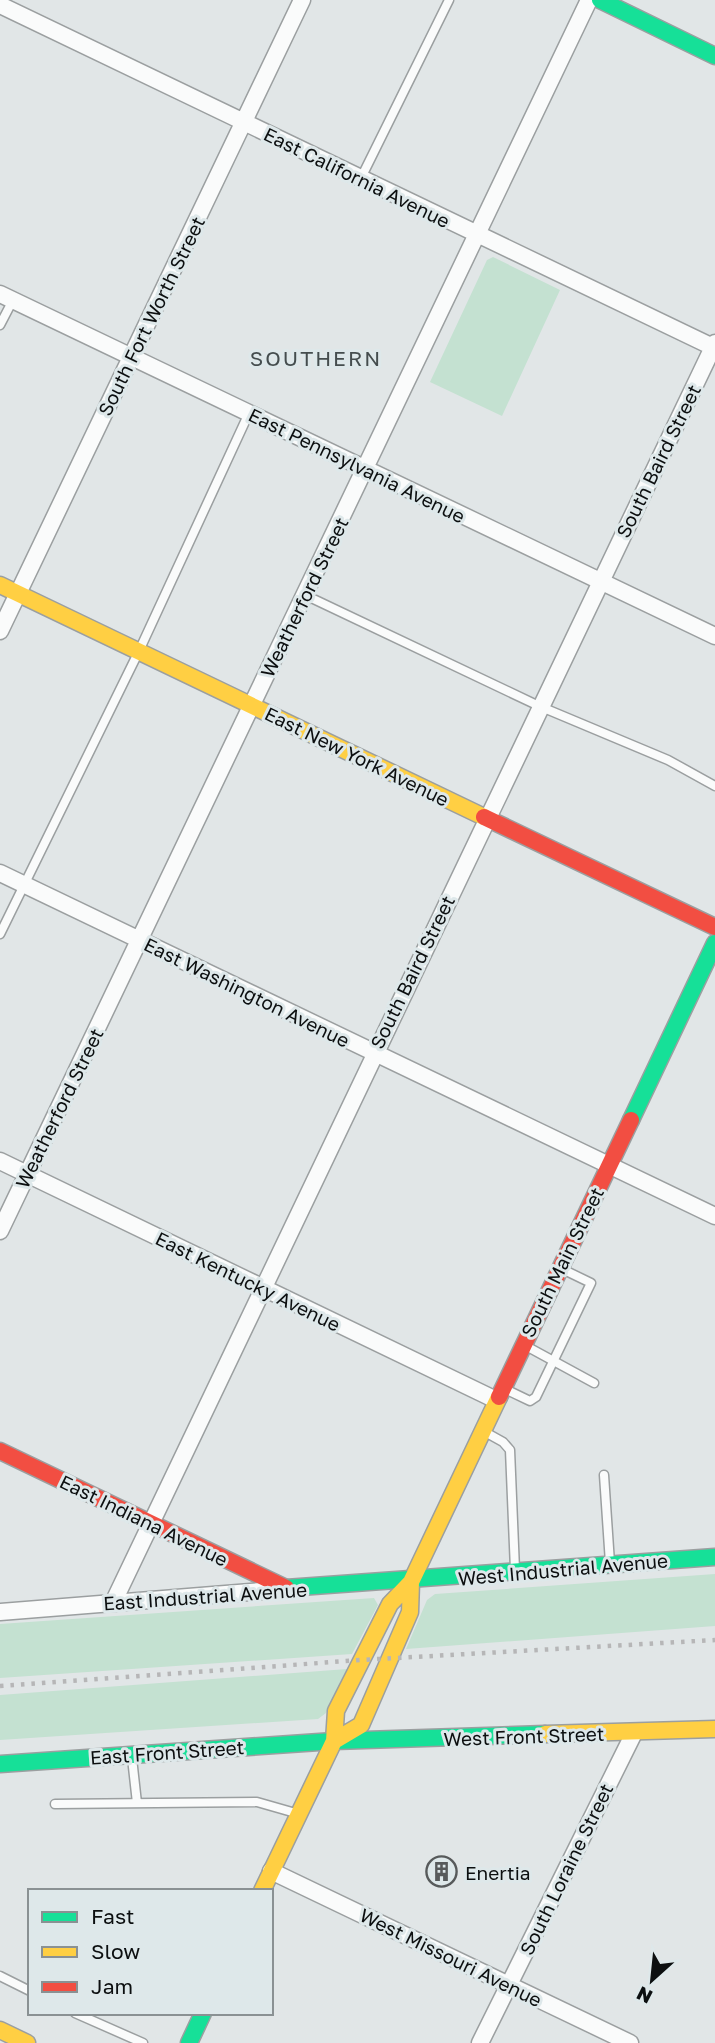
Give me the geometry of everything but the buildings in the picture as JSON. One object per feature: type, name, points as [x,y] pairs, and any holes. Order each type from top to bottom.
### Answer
[{"type":"street","name":"South Fort Worth Street","points":[[0,631],[302,0]]},
{"type":"street","name":"Weatherford Street","points":[[0,1231],[589,0]]},
{"type":"street","points":[[600,0],[713,51]]},
{"type":"street","name":"East California Avenue","points":[[4,9],[714,346]]},
{"type":"street","name":"East Pennsylvania Avenue","points":[[6,297],[715,636]]},
{"type":"street","name":"South Baird Street","points":[[113,1603],[261,1287],[714,346]]},
{"type":"street","name":"East New York Avenue","points":[[0,585],[715,927]]},
{"type":"street","name":"East Washington Avenue","points":[[0,873],[715,1216]]},
{"type":"street","name":"South Main Street","points":[[262,1889],[334,1741],[336,1711],[390,1604],[411,1582],[715,943]]},
{"type":"street","name":"East Kentucky Avenue","points":[[0,1161],[261,1287],[499,1394]]},
{"type":"street","name":"East Indiana Avenue","points":[[0,1451],[287,1589]]},
{"type":"street","name":"West Industrial Avenue","points":[[411,1582],[715,1557]]},
{"type":"street","name":"South Main Street","points":[[334,1741],[361,1725],[410,1612],[411,1582]]},
{"type":"street","name":"East Industrial Avenue","points":[[0,1612],[411,1582]]},
{"type":"street","name":"West Front Street","points":[[334,1741],[715,1729]]},
{"type":"street","name":"South Loraine Street","points":[[480,2043],[634,1733]]},
{"type":"street","name":"East Front Street","points":[[0,1764],[334,1741]]},
{"type":"street","name":"West Missouri Avenue","points":[[271,1871],[628,2043]]},
{"type":"street","points":[[189,2043],[202,2015]]},
{"type":"street","points":[[0,2030],[27,2043]]},
{"type":"lane","points":[[361,178],[449,0]]},
{"type":"lane","points":[[0,325],[6,297]]},
{"type":"lane","points":[[0,934],[139,651],[248,413]]},
{"type":"lane","points":[[305,595],[539,706],[668,760],[715,786]]},
{"type":"lane","points":[[499,1394],[530,1401],[536,1397],[554,1361],[591,1283],[560,1267]]},
{"type":"lane","points":[[523,1345],[594,1383]]},
{"type":"lane","points":[[482,1431],[503,1442],[510,1450],[515,1573]]},
{"type":"lane","points":[[604,1475],[610,1565]]},
{"type":"lane","points":[[132,1755],[137,1803]]},
{"type":"lane","points":[[55,1804],[257,1802],[299,1814]]},
{"type":"lane","points":[[0,1976],[28,1990]]},
{"type":"lane","points":[[80,2015],[143,2043]]},
{"type":"green space","points":[[493,257],[560,290],[502,416],[430,382],[487,260]]},
{"type":"green space","points":[[715,1574],[715,1626],[406,1649],[427,1600],[435,1594]]},
{"type":"green space","points":[[374,1598],[378,1605],[352,1654],[0,1678],[0,1624]]},
{"type":"green space","points":[[347,1669],[326,1713],[318,1719],[0,1740],[0,1695]]},
{"type":"railway","points":[[0,1686],[361,1660],[715,1640]]},
{"type":"traffic: fast","points":[[600,0],[715,56]]},
{"type":"traffic: fast","points":[[631,1120],[715,943]]},
{"type":"traffic: fast","points":[[286,1588],[715,1557]]},
{"type":"traffic: fast","points":[[0,1764],[334,1741],[545,1734]]},
{"type":"traffic: fast","points":[[189,2043],[202,2015]]},
{"type":"traffic: slow","points":[[0,585],[484,817]]},
{"type":"traffic: slow","points":[[263,1889],[334,1741],[336,1711],[390,1604],[411,1582],[499,1397]]},
{"type":"traffic: slow","points":[[334,1741],[361,1725],[410,1612],[411,1582]]},
{"type":"traffic: slow","points":[[545,1734],[715,1729]]},
{"type":"traffic: slow","points":[[0,2030],[27,2043]]},
{"type":"traffic: jam","points":[[484,817],[715,927]]},
{"type":"traffic: jam","points":[[499,1397],[631,1120]]},
{"type":"traffic: jam","points":[[0,1451],[286,1588]]},
{"type":"place","name":"Enertia","points":[[442,1872]]},
{"type":"district","name":"SOUTHERN","points":[[316,358]]}]
